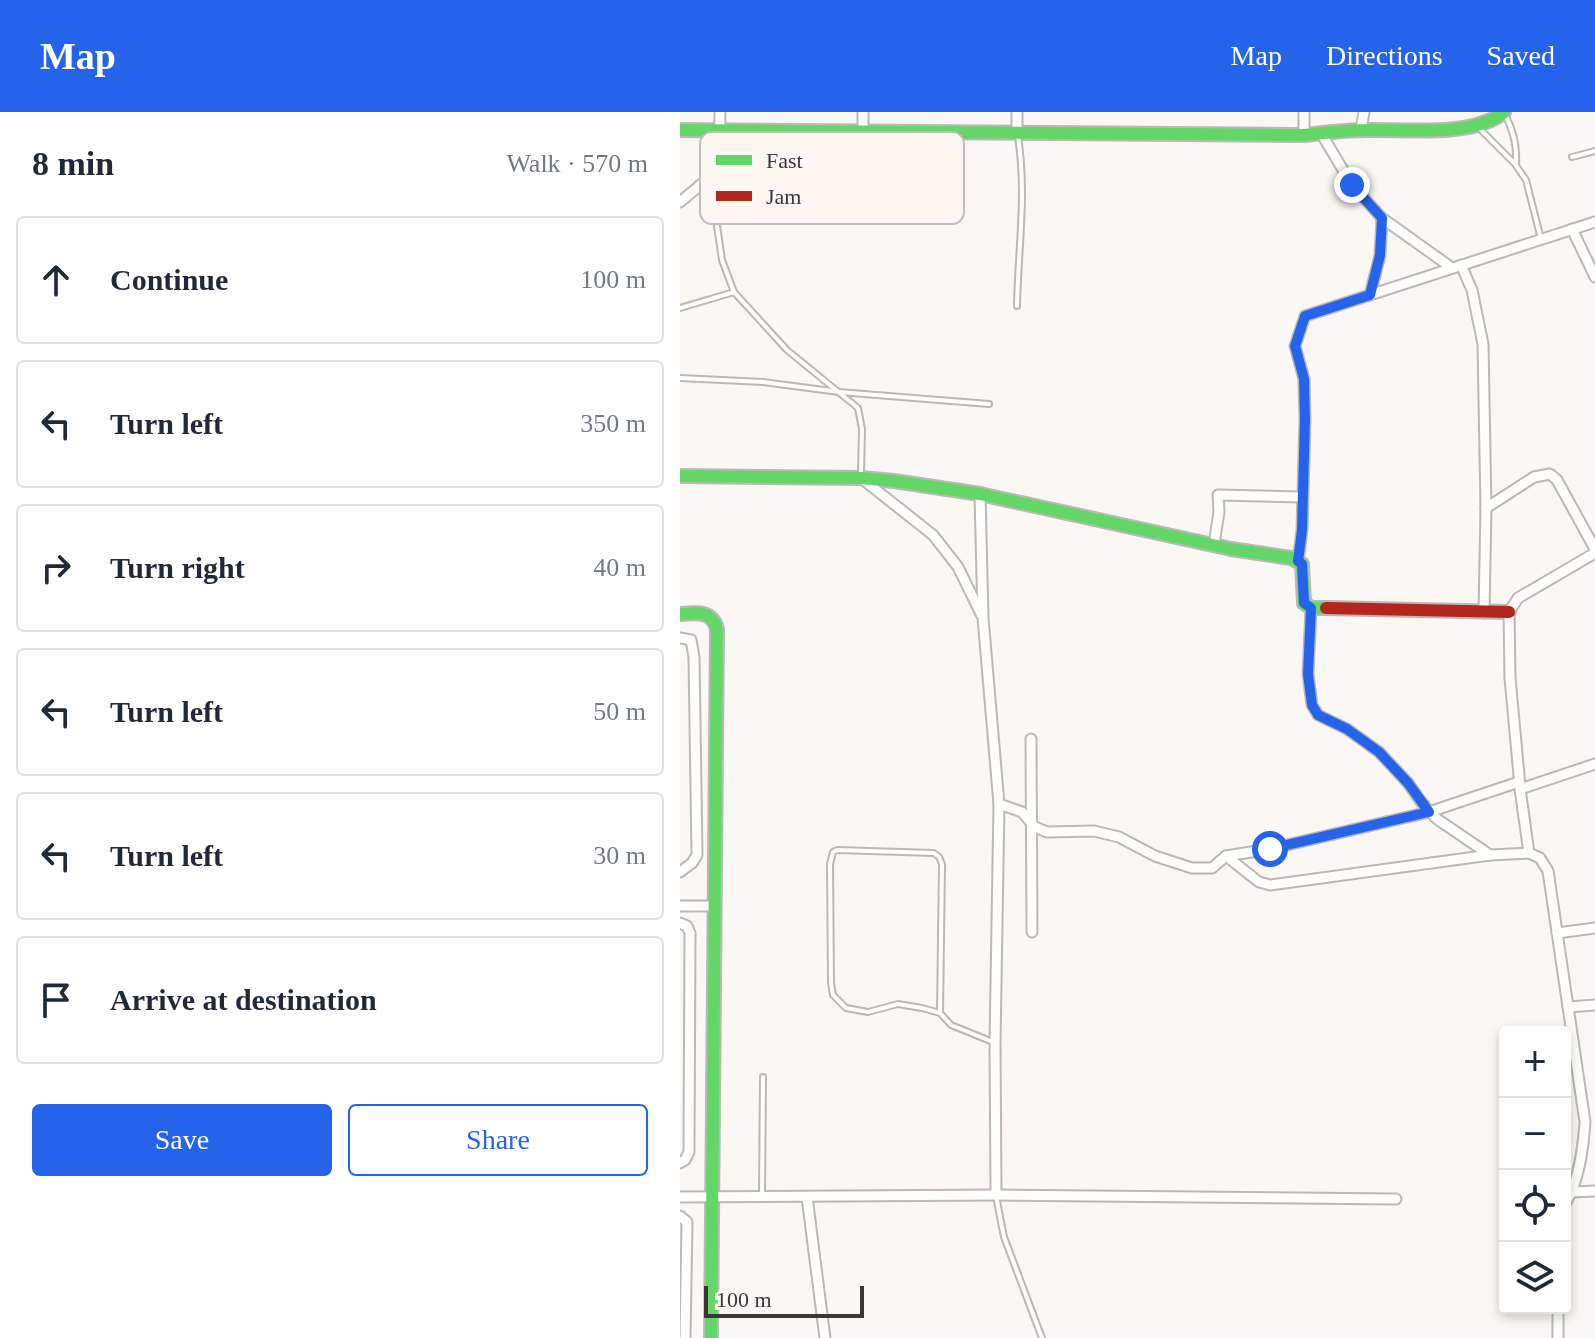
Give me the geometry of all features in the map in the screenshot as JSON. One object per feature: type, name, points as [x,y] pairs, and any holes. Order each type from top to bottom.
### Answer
[{"type":"street","points":[[720,112],[720,130]]},
{"type":"street","points":[[863,112],[863,132]]},
{"type":"street","points":[[1017,112],[1017,132]]},
{"type":"street","points":[[1304,112],[1304,135]]},
{"type":"street","points":[[1361,130],[1364,112]]},
{"type":"street","points":[[680,130],[1304,135],[1361,130],[1455,129],[1477,126],[1494,120],[1504,112]]},
{"type":"street","points":[[1321,133],[1352,185],[1382,218],[1456,267],[1472,290],[1483,344],[1484,613]]},
{"type":"street","points":[[680,202],[700,185]]},
{"type":"street","points":[[1370,295],[1380,255],[1382,218]]},
{"type":"street","points":[[1298,561],[1302,530],[1305,419],[1304,379],[1295,346],[1305,316],[1595,222]]},
{"type":"street","points":[[1572,229],[1595,277]]},
{"type":"street","points":[[1486,508],[1534,477],[1550,474],[1557,480],[1595,551],[1518,598],[1509,612],[1510,678],[1529,853]]},
{"type":"street","points":[[680,476],[861,478],[980,494],[1298,561],[1302,564],[1304,603],[1311,608],[1509,612]]},
{"type":"street","points":[[861,478],[933,535],[958,567],[983,618]]},
{"type":"street","points":[[980,494],[983,618],[999,804],[996,1195]]},
{"type":"street","points":[[1214,544],[1218,495],[1302,497]]},
{"type":"street","points":[[1311,608],[1308,674],[1312,705],[1318,715],[1347,729],[1379,752],[1408,783],[1429,812],[1490,855]]},
{"type":"street","points":[[680,614],[706,614],[717,625],[711,1338]]},
{"type":"street","points":[[680,638],[691,640],[694,657],[697,855],[680,872]]},
{"type":"street","points":[[1031,739],[1032,932]]},
{"type":"street","points":[[999,804],[1022,812],[1035,827],[1047,832],[1094,831],[1119,837],[1155,856],[1192,868],[1212,868],[1226,856],[1270,849],[1429,812],[1595,764]]},
{"type":"street","points":[[1226,856],[1259,882],[1270,885],[1490,855],[1529,853],[1540,858],[1548,871],[1585,1122],[1584,1142],[1572,1192],[1595,1191]]},
{"type":"street","points":[[680,906],[715,906]]},
{"type":"street","points":[[680,923],[687,926],[690,933],[689,1152],[680,1163]]},
{"type":"street","points":[[1557,933],[1595,928]]},
{"type":"street","points":[[1568,1007],[1595,1005]]},
{"type":"street","points":[[680,1197],[996,1195],[1396,1199]]},
{"type":"street","points":[[807,1197],[825,1338]]},
{"type":"street","points":[[680,1216],[687,1222],[685,1338]]},
{"type":"street","points":[[1558,1314],[1558,1338]]},
{"type":"lane","points":[[1504,112],[1513,128],[1515,164]]},
{"type":"lane","points":[[1477,126],[1515,164],[1526,180],[1541,239]]},
{"type":"lane","points":[[1017,132],[1023,207],[1017,306]]},
{"type":"lane","points":[[1572,157],[1595,151]]},
{"type":"lane","points":[[717,224],[722,260],[734,292],[787,350],[858,408],[862,429],[861,478]]},
{"type":"lane","points":[[680,308],[734,292]]},
{"type":"lane","points":[[680,378],[763,382],[839,392],[989,404]]},
{"type":"lane","points":[[940,1013],[942,864],[939,857],[934,853],[833,852],[830,864],[833,995],[846,1008],[856,1011],[868,1012],[898,1004],[940,1013],[951,1025],[995,1043]]},
{"type":"lane","points":[[762,1197],[763,1077]]},
{"type":"lane","points":[[996,1195],[1004,1237],[1042,1338]]},
{"type":"traffic: fast","points":[[964,132],[1304,135],[1358,130],[1419,131],[1475,126],[1504,112]]},
{"type":"traffic: fast","points":[[680,130],[930,132]]},
{"type":"traffic: fast","points":[[680,476],[861,478],[980,494],[1231,549],[1291,558],[1302,564],[1304,603],[1311,608],[1326,608]]},
{"type":"traffic: fast","points":[[680,614],[707,616],[717,629],[711,1338]]},
{"type":"traffic: jam","points":[[1326,608],[1509,612]]},
{"type":"route","points":[[1270,849],[1429,812],[1408,783],[1379,752],[1347,729],[1318,715],[1312,705],[1309,684],[1311,608],[1304,603],[1302,564],[1298,561],[1302,530],[1304,379],[1295,346],[1305,316],[1370,295],[1380,255],[1382,218],[1352,185]]}]
